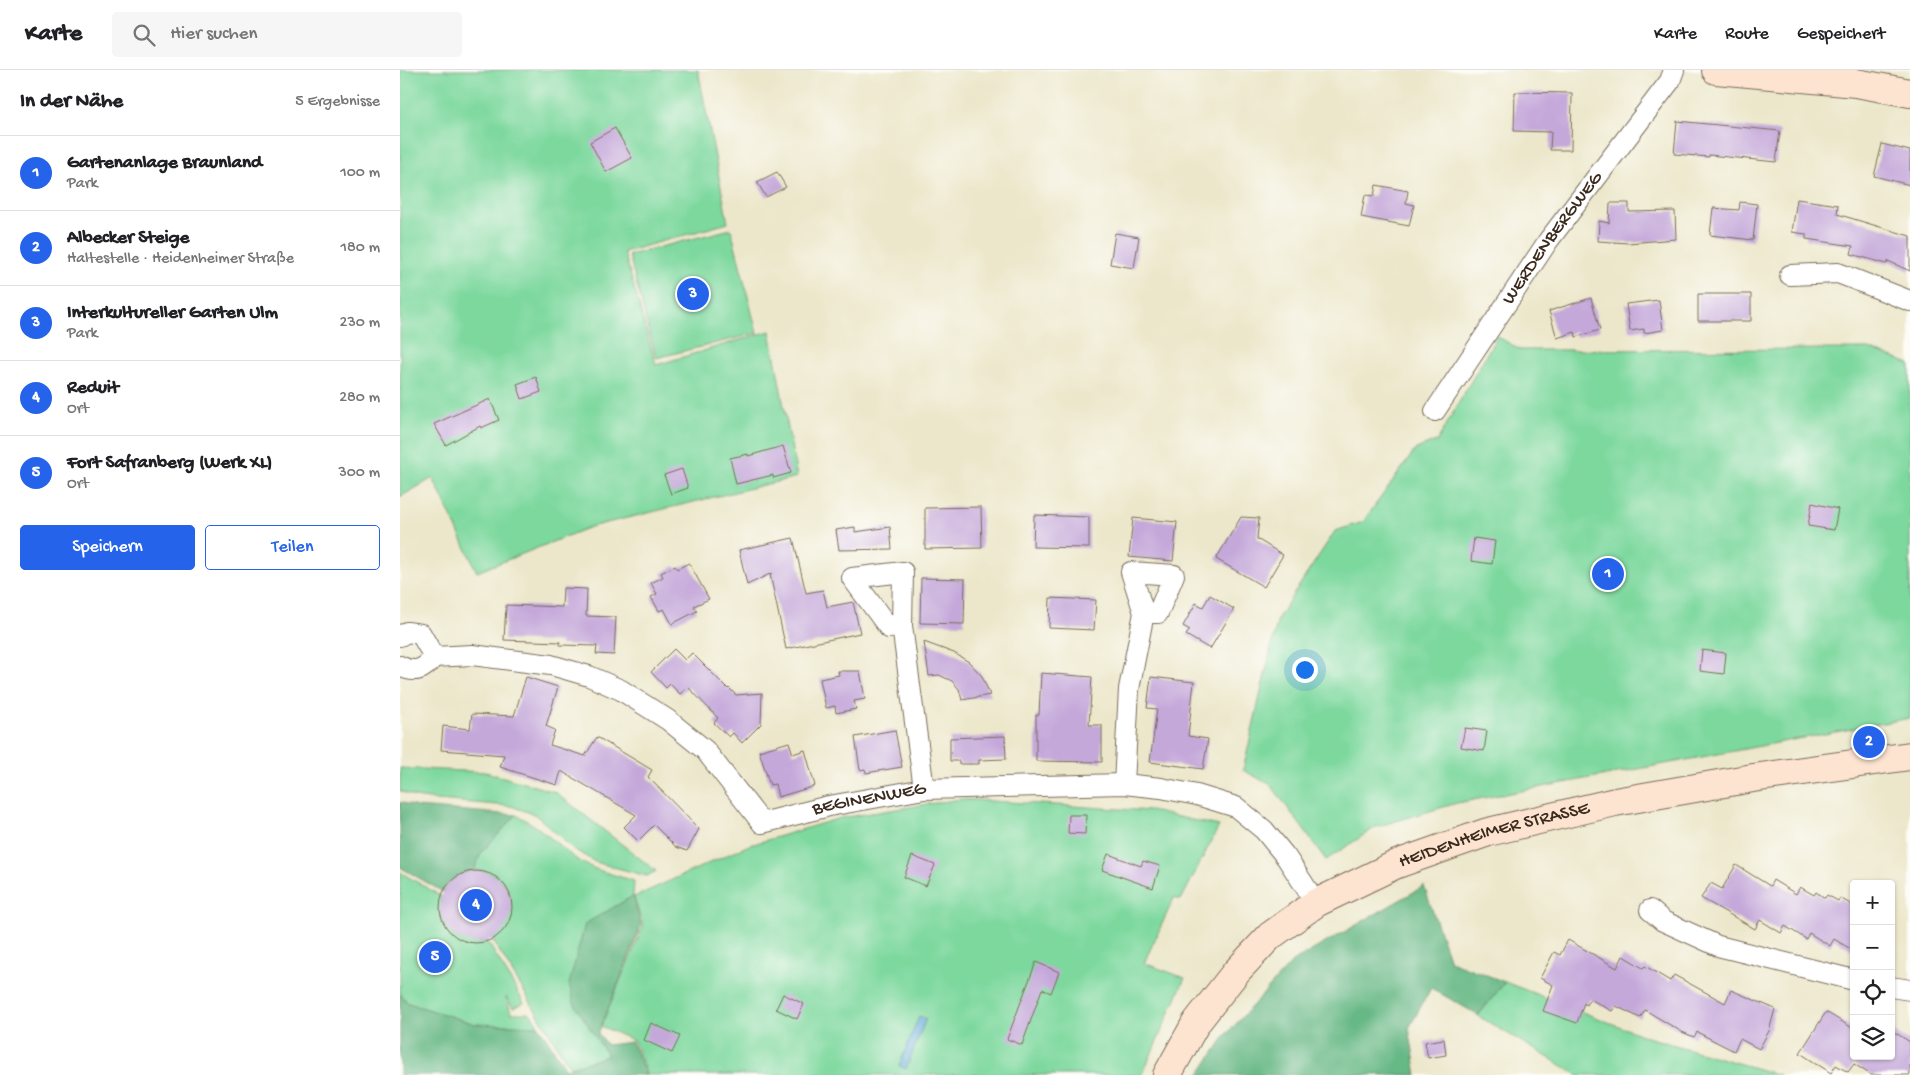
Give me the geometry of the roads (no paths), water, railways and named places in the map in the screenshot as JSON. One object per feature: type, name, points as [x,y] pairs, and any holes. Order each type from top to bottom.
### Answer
[{"type":"main road","points":[[1716,70],[1840,81],[1910,93]]},
{"type":"main road","name":"HEIDENHEIMER STRASSE","points":[[1167,1075],[1196,1023],[1236,972],[1270,936],[1316,903],[1397,864],[1497,830],[1615,802],[1754,778],[1910,756]]},
{"type":"street","name":"WERDENBERGWEG","points":[[1435,410],[1548,241],[1670,81],[1674,70]]},
{"type":"street","points":[[1790,274],[1838,272],[1910,302]]},
{"type":"street","points":[[1124,784],[1129,689],[1144,613]]},
{"type":"street","points":[[902,626],[924,789]]},
{"type":"street","points":[[400,636],[407,632],[421,634],[434,657],[427,667],[414,671],[400,666]]},
{"type":"street","name":"BEGINENWEG","points":[[434,657],[472,656],[551,665],[589,676],[621,690],[668,720],[705,750],[762,823],[829,806],[924,789],[1124,784],[1197,795],[1236,807],[1264,830],[1281,850],[1316,903]]},
{"type":"street","points":[[1650,910],[1663,921],[1718,946],[1850,979]]},
{"type":"street","points":[[1895,988],[1910,990]]},
{"type":"water","points":[[919,1016],[926,1019],[906,1069],[899,1066]]},
{"type":"place","name":"Interkultureller Garten Ulm","points":[[693,294]]},
{"type":"place","name":"Gartenanlage Braunland","points":[[1608,574]]},
{"type":"place","name":"Albecker Steige","points":[[1869,742]]},
{"type":"place","name":"Reduit","points":[[476,905]]},
{"type":"place","name":"Fort Safranberg (Werk XL)","points":[[435,957]]}]
